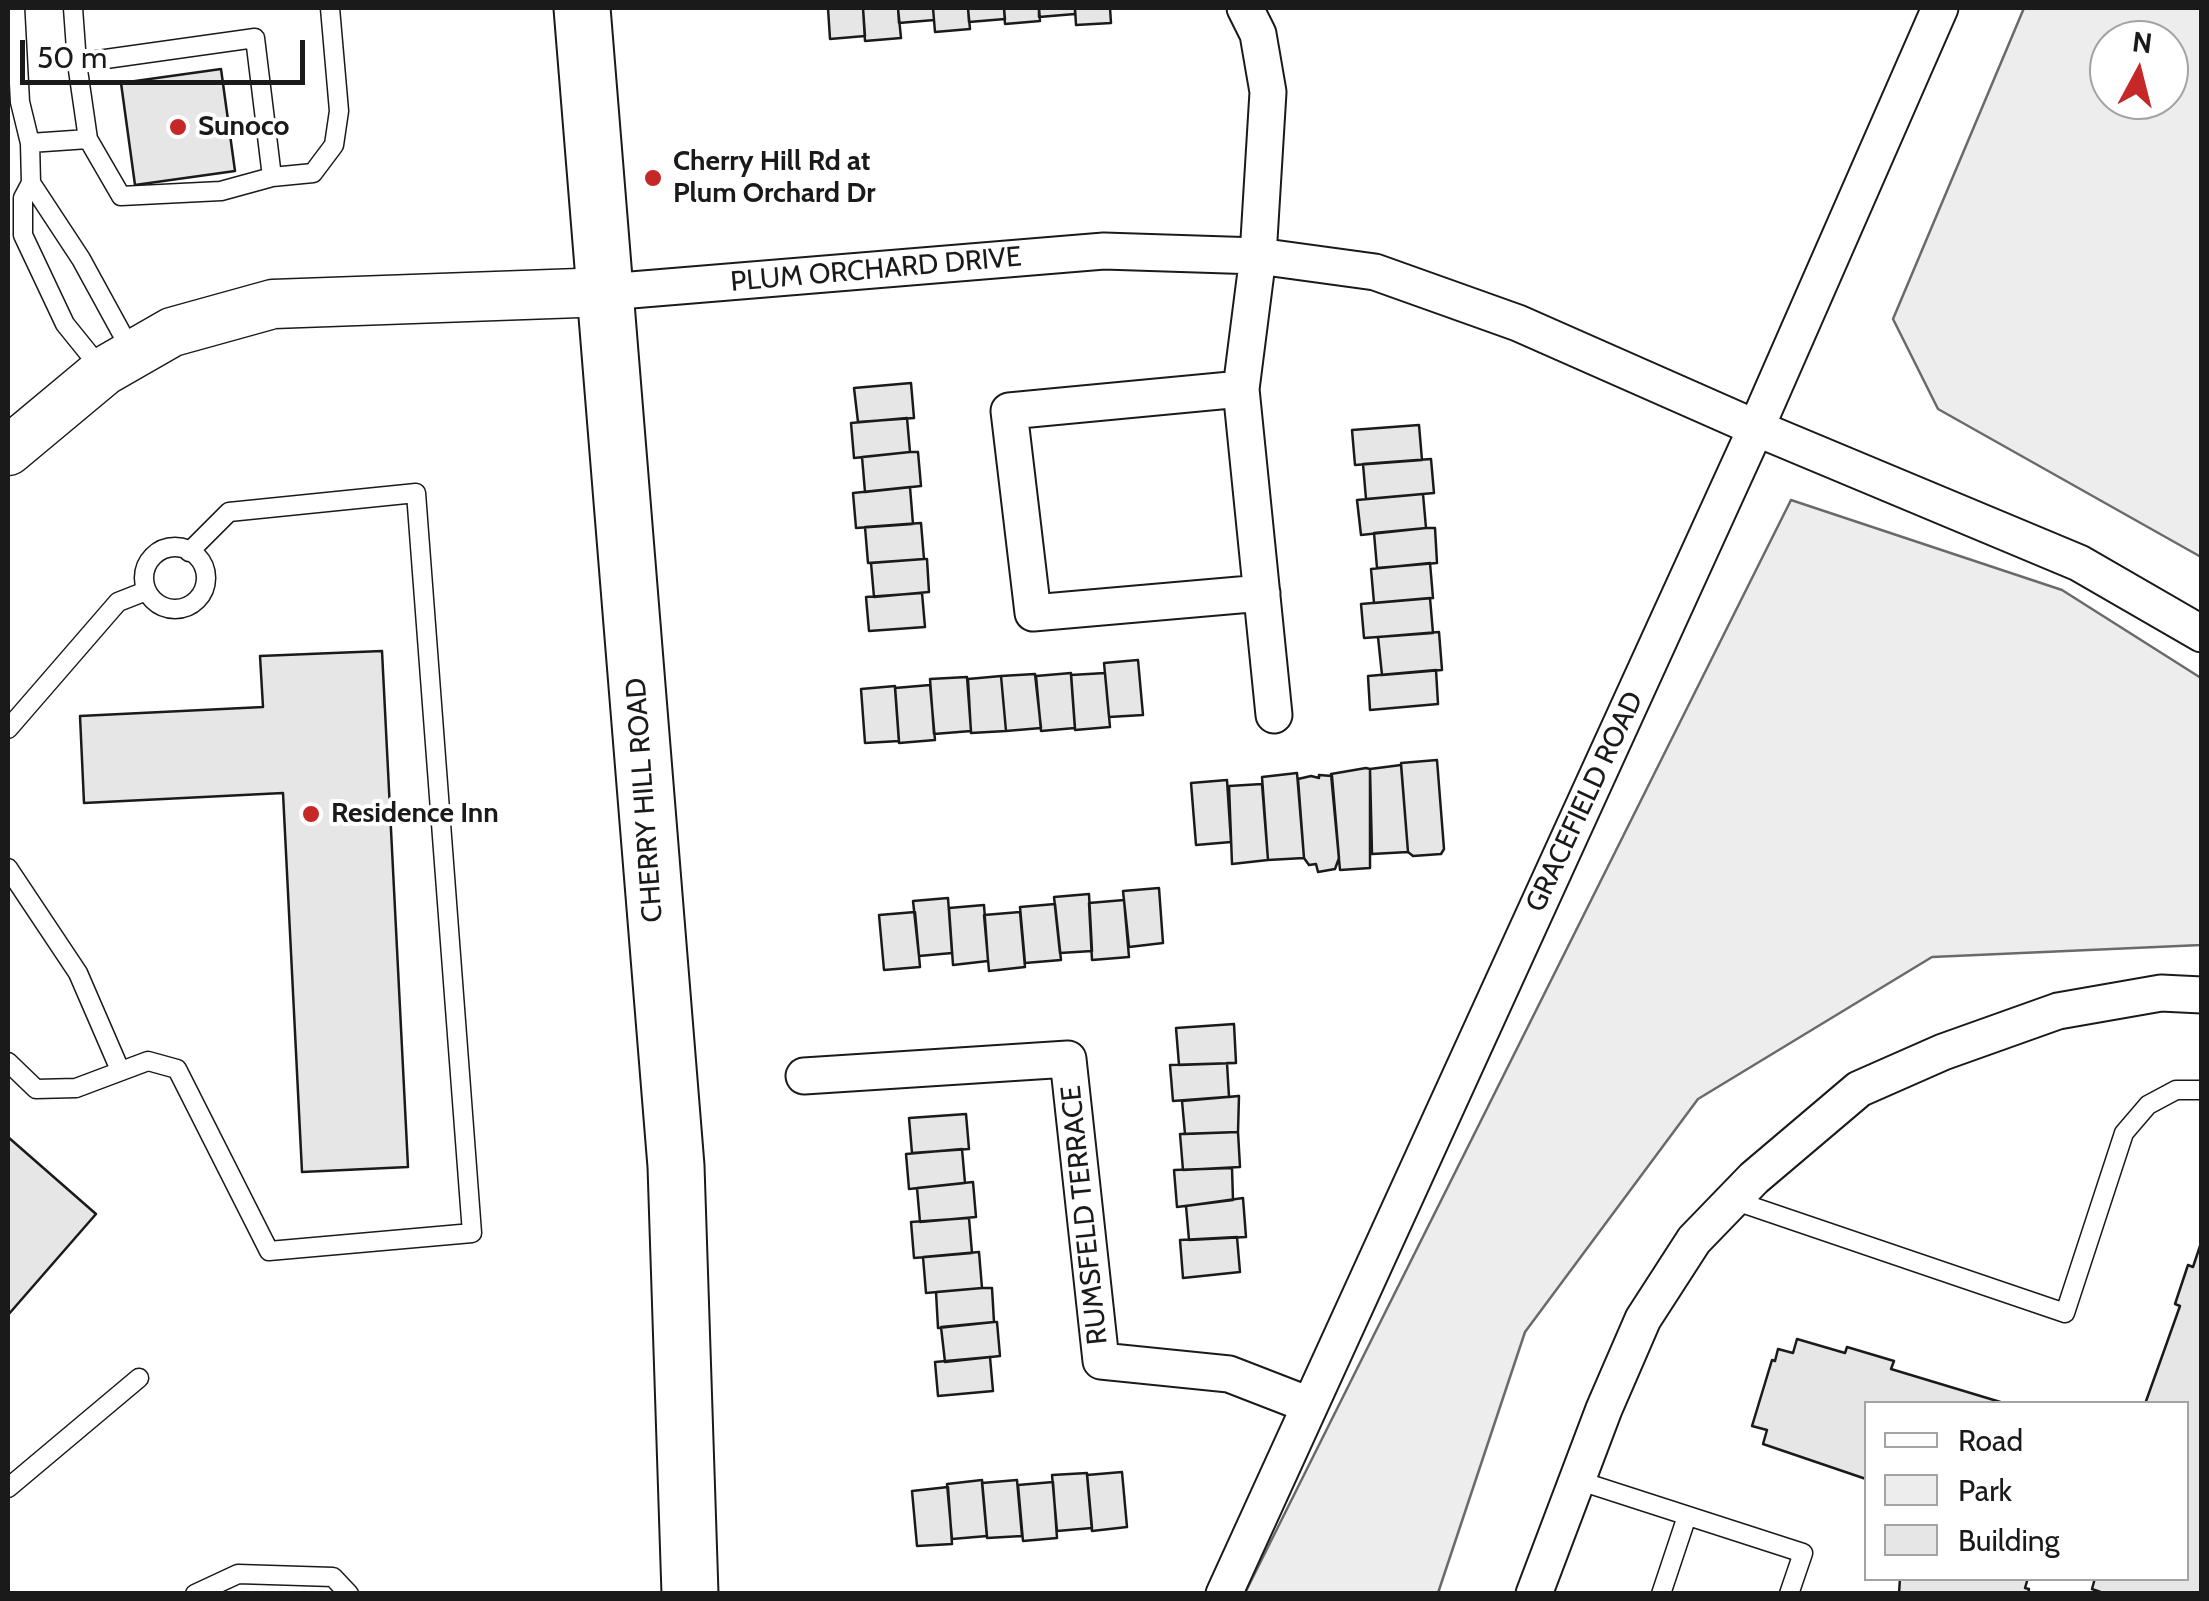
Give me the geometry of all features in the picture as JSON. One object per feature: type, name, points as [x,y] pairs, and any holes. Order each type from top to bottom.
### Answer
[{"type":"main road","name":"CHERRY HILL ROAD","points":[[582,8],[676,1166],[690,1594]]},
{"type":"street","points":[[1245,8],[1258,34],[1268,92],[1258,256],[1241,389],[1274,715]]},
{"type":"street","name":"GRACEFIELD ROAD","points":[[1224,1594],[1756,428],[1940,8]]},
{"type":"street","name":"PLUM ORCHARD DRIVE","points":[[8,451],[118,362],[172,332],[273,304],[607,292],[1104,250],[1258,256],[1376,272],[1518,323],[2079,563],[2202,634]]},
{"type":"street","points":[[1241,389],[1009,412],[1033,612],[1262,593]]},
{"type":"street","points":[[1534,1594],[1642,1319],[1694,1240],[1754,1178],[1859,1088],[1943,1052],[2058,1011],[2161,993],[2202,995]]},
{"type":"street","name":"RUMSFELD TERRACE","points":[[804,1076],[1068,1059],[1100,1361],[1228,1374],[1309,1404]]},
{"type":"lane","points":[[15,8],[20,102],[30,143],[31,183],[23,198],[15,239],[65,324],[118,362]]},
{"type":"lane","points":[[73,8],[88,139],[121,196],[220,191],[272,177],[314,173],[334,144],[339,111],[330,8]]},
{"type":"lane","points":[[77,63],[255,38],[272,177]]},
{"type":"lane","points":[[30,143],[88,139]]},
{"type":"lane","points":[[31,183],[80,259],[118,362]]},
{"type":"lane","points":[[8,1062],[36,1089],[76,1088],[148,1061],[177,1069],[269,1251],[472,1234],[416,493],[229,512],[189,552]]},
{"type":"lane","points":[[180,547],[189,552],[199,558],[207,578],[200,598],[182,610],[160,606],[146,590],[145,569],[158,551],[180,547]]},
{"type":"lane","points":[[8,729],[118,602],[146,590]]},
{"type":"lane","points":[[8,868],[78,973],[120,1070]]},
{"type":"lane","points":[[1733,1200],[2064,1312],[2124,1132],[2148,1105],[2176,1090],[2202,1090]]},
{"type":"lane","points":[[8,1488],[138,1378]]},
{"type":"lane","points":[[1577,1480],[1803,1554],[1790,1594]]},
{"type":"lane","points":[[1661,1594],[1687,1516]]},
{"type":"lane","points":[[195,1594],[238,1574],[333,1577],[349,1594]]},
{"type":"green space","points":[[2024,8],[2201,8],[2201,557],[1938,409],[1893,319]]},
{"type":"green space","points":[[1791,500],[2062,590],[2201,678],[2201,945],[1932,957],[1698,1099],[1525,1332],[1438,1593],[1245,1593]]},
{"type":"building","points":[[828,8],[863,8],[865,36],[830,39]]},
{"type":"building","points":[[863,8],[898,8],[901,38],[865,41]]},
{"type":"building","points":[[898,8],[933,8],[934,20],[899,23]]},
{"type":"building","points":[[933,8],[968,8],[970,29],[935,32]]},
{"type":"building","points":[[968,8],[1004,8],[1005,19],[969,22]]},
{"type":"building","points":[[1004,8],[1039,8],[1040,21],[1005,24]]},
{"type":"building","points":[[1039,8],[1075,8],[1075,14],[1039,17]]},
{"type":"building","points":[[1075,8],[1110,8],[1111,23],[1076,25]]},
{"type":"building","name":"Sunoco","points":[[221,69],[235,171],[135,185],[121,83]]},
{"type":"building","points":[[911,383],[914,418],[858,422],[854,388]]},
{"type":"building","points":[[907,418],[910,452],[854,458],[851,423]]},
{"type":"building","points":[[1419,425],[1422,460],[1355,465],[1352,430]]},
{"type":"building","points":[[918,452],[921,486],[865,492],[862,457]]},
{"type":"building","points":[[1431,459],[1434,493],[1366,499],[1363,464]]},
{"type":"building","points":[[910,487],[913,524],[856,528],[853,493]]},
{"type":"building","points":[[1423,494],[1426,528],[1361,535],[1357,500]]},
{"type":"building","points":[[921,523],[924,559],[868,563],[865,527]]},
{"type":"building","points":[[1435,528],[1437,563],[1377,568],[1374,533]]},
{"type":"building","points":[[927,559],[929,592],[874,597],[871,563]]},
{"type":"building","points":[[1430,563],[1433,598],[1374,603],[1371,569]]},
{"type":"building","points":[[922,593],[925,627],[869,631],[866,597]]},
{"type":"building","points":[[1430,598],[1433,633],[1364,638],[1361,604]]},
{"type":"building","points":[[1439,632],[1442,670],[1382,675],[1378,637]]},
{"type":"building","points":[[382,651],[408,1167],[302,1172],[283,793],[84,803],[80,716],[263,707],[260,656]]},
{"type":"building","points":[[1138,660],[1143,715],[1109,717],[1104,663]]},
{"type":"building","points":[[1436,670],[1438,704],[1370,710],[1368,676]]},
{"type":"building","points":[[1071,673],[1075,728],[1041,731],[1036,676]]},
{"type":"building","points":[[1105,673],[1110,727],[1075,730],[1071,675]]},
{"type":"building","points":[[1035,674],[1041,728],[1006,731],[1001,676]]},
{"type":"building","points":[[1001,676],[1006,731],[971,733],[968,679]]},
{"type":"building","points":[[967,677],[971,731],[934,734],[930,679]]},
{"type":"building","points":[[930,685],[935,740],[899,743],[895,688]]},
{"type":"building","points":[[895,686],[899,741],[865,743],[861,689]]},
{"type":"building","points":[[1437,760],[1444,849],[1441,854],[1413,856],[1408,852],[1401,763]]},
{"type":"building","points":[[1401,765],[1408,852],[1372,854],[1370,769]]},
{"type":"building","points":[[1370,769],[1370,868],[1340,870],[1331,774]]},
{"type":"building","points":[[1297,773],[1304,858],[1268,860],[1262,777]]},
{"type":"building","points":[[1332,776],[1339,858],[1335,869],[1318,872],[1316,864],[1309,865],[1304,858],[1298,779]]},
{"type":"building","points":[[1227,780],[1231,842],[1196,845],[1191,783]]},
{"type":"building","points":[[1262,784],[1268,860],[1232,864],[1229,786]]},
{"type":"building","points":[[1159,888],[1163,943],[1129,947],[1123,891]]},
{"type":"building","points":[[1089,894],[1092,951],[1060,953],[1054,897]]},
{"type":"building","points":[[948,898],[952,953],[919,956],[913,901]]},
{"type":"building","points":[[1124,900],[1129,957],[1092,960],[1089,903]]},
{"type":"building","points":[[1055,904],[1061,960],[1025,963],[1020,907]]},
{"type":"building","points":[[984,905],[988,961],[953,965],[949,908]]},
{"type":"building","points":[[915,912],[920,967],[884,970],[879,915]]},
{"type":"building","points":[[1020,912],[1025,967],[989,971],[984,915]]},
{"type":"building","points":[[1234,1024],[1236,1063],[1179,1065],[1176,1028]]},
{"type":"building","points":[[1227,1063],[1229,1097],[1173,1101],[1170,1065]]},
{"type":"building","points":[[1239,1096],[1238,1132],[1185,1134],[1182,1101]]},
{"type":"building","points":[[966,1114],[969,1149],[912,1153],[909,1118]]},
{"type":"building","points":[[1238,1132],[1240,1167],[1183,1170],[1180,1134]]},
{"type":"building","points":[[8,1137],[96,1214],[8,1315]]},
{"type":"building","points":[[962,1149],[965,1183],[909,1189],[906,1154]]},
{"type":"building","points":[[1232,1168],[1233,1200],[1177,1207],[1174,1170]]},
{"type":"building","points":[[973,1182],[976,1217],[920,1222],[917,1188]]},
{"type":"building","points":[[1243,1198],[1246,1237],[1189,1240],[1186,1206]]},
{"type":"building","points":[[969,1218],[972,1253],[914,1258],[911,1222]]},
{"type":"building","points":[[1237,1237],[1240,1272],[1183,1278],[1180,1240]]},
{"type":"building","points":[[2202,1240],[2202,1594],[2106,1594],[2092,1589],[2094,1581],[2189,1581],[2189,1401],[2146,1401],[2180,1306],[2175,1304],[2188,1265],[2193,1267]]},
{"type":"building","points":[[979,1252],[982,1288],[926,1293],[923,1257]]},
{"type":"building","points":[[992,1288],[994,1322],[938,1328],[936,1292]]},
{"type":"building","points":[[997,1322],[1000,1356],[945,1362],[941,1327]]},
{"type":"building","points":[[1797,1339],[1845,1353],[1847,1347],[1894,1361],[1891,1369],[1997,1401],[1864,1401],[1864,1478],[1763,1444],[1767,1430],[1752,1426],[1778,1349],[1793,1353]]},
{"type":"building","points":[[990,1357],[993,1391],[938,1396],[935,1362]]},
{"type":"building","points":[[1122,1472],[1127,1527],[1092,1531],[1087,1475]]},
{"type":"building","points":[[1087,1473],[1092,1528],[1057,1531],[1052,1475]]},
{"type":"building","points":[[982,1480],[987,1536],[952,1539],[947,1484]]},
{"type":"building","points":[[1017,1480],[1022,1536],[987,1538],[982,1483]]},
{"type":"building","points":[[1053,1482],[1057,1538],[1023,1541],[1018,1485]]},
{"type":"building","points":[[948,1487],[952,1544],[917,1546],[912,1491]]},
{"type":"building","points":[[1900,1581],[2027,1581],[2025,1588],[2029,1589],[2028,1594],[1899,1594]]},
{"type":"place","name":"Sunoco","points":[[178,127]]},
{"type":"place","name":"Cherry Hill Rd at Plum Orchard Dr","points":[[653,178]]},
{"type":"place","name":"Residence Inn","points":[[311,814]]}]
